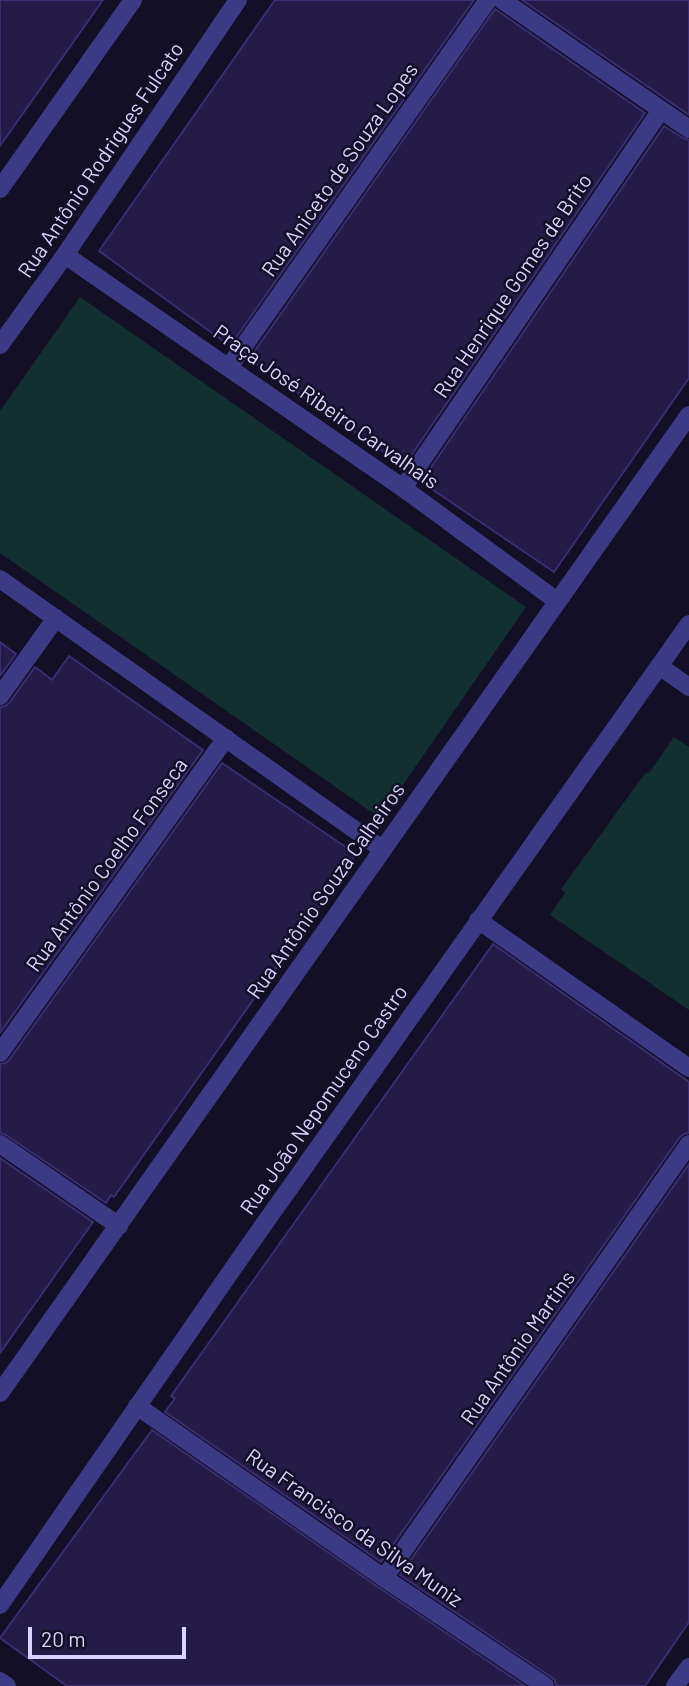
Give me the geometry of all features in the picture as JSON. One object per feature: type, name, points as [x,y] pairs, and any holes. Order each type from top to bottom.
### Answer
[{"type":"street","points":[[2,181],[133,0]]},
{"type":"street","name":"Rua Antônio Rodrigues Fulcato","points":[[0,345],[65,255],[238,0]]},
{"type":"street","name":"Rua Aniceto de Souza Lopes","points":[[229,367],[488,0]]},
{"type":"street","points":[[502,0],[689,129]]},
{"type":"street","name":"Rua Henrique Gomes de Brito","points":[[403,488],[661,110]]},
{"type":"street","name":"Praça José Ribeiro Carvalhais","points":[[65,255],[403,488],[557,601]]},
{"type":"street","name":"Rua Antônio Souza Calheiros","points":[[0,1393],[689,415]]},
{"type":"street","points":[[0,579],[382,849]]},
{"type":"street","points":[[0,696],[57,618]]},
{"type":"street","name":"Rua João Nepomuceno Castro","points":[[0,1605],[478,920],[689,624]]},
{"type":"street","points":[[659,666],[689,687]]},
{"type":"street","name":"Rua Antônio Coelho Fonseca","points":[[0,1053],[226,738]]},
{"type":"street","points":[[478,920],[689,1068]]},
{"type":"street","points":[[0,1144],[118,1226]]},
{"type":"street","name":"Rua Antônio Martins","points":[[384,1578],[689,1144]]},
{"type":"street","name":"Rua Francisco da Silva Muniz","points":[[138,1406],[384,1578],[545,1686]]},
{"type":"street","points":[[675,1686],[689,1667]]},
{"type":"street","points":[[0,1681],[7,1686]]},
{"type":"green space","points":[[80,297],[526,607],[380,818],[0,553],[0,411]]},
{"type":"green space","points":[[674,737],[689,747],[689,1010],[550,915],[565,893],[561,889]]},
{"type":"building","points":[[0,0],[103,0],[0,146]]},
{"type":"building","points":[[275,0],[474,0],[230,346],[99,251]]},
{"type":"building","points":[[522,0],[689,0],[689,115]]},
{"type":"building","points":[[495,9],[645,113],[404,466],[249,359]]},
{"type":"building","points":[[664,126],[689,140],[689,378],[554,572],[433,490],[435,487],[423,479]]},
{"type":"building","points":[[0,642],[16,654],[0,676]]},
{"type":"building","points":[[69,656],[203,750],[0,1033],[0,707],[9,703],[35,667],[52,680]]},
{"type":"building","points":[[222,763],[356,854],[114,1197],[111,1195],[106,1203],[0,1133],[0,1064],[9,1060]]},
{"type":"building","points":[[493,944],[689,1082],[689,1133],[680,1137],[381,1562],[165,1412],[175,1398],[171,1396]]},
{"type":"building","points":[[0,1158],[93,1222],[0,1353]]},
{"type":"building","points":[[689,1164],[689,1622],[645,1686],[556,1686],[551,1677],[400,1575]]},
{"type":"building","points":[[152,1430],[525,1686],[67,1686],[0,1638]]}]
